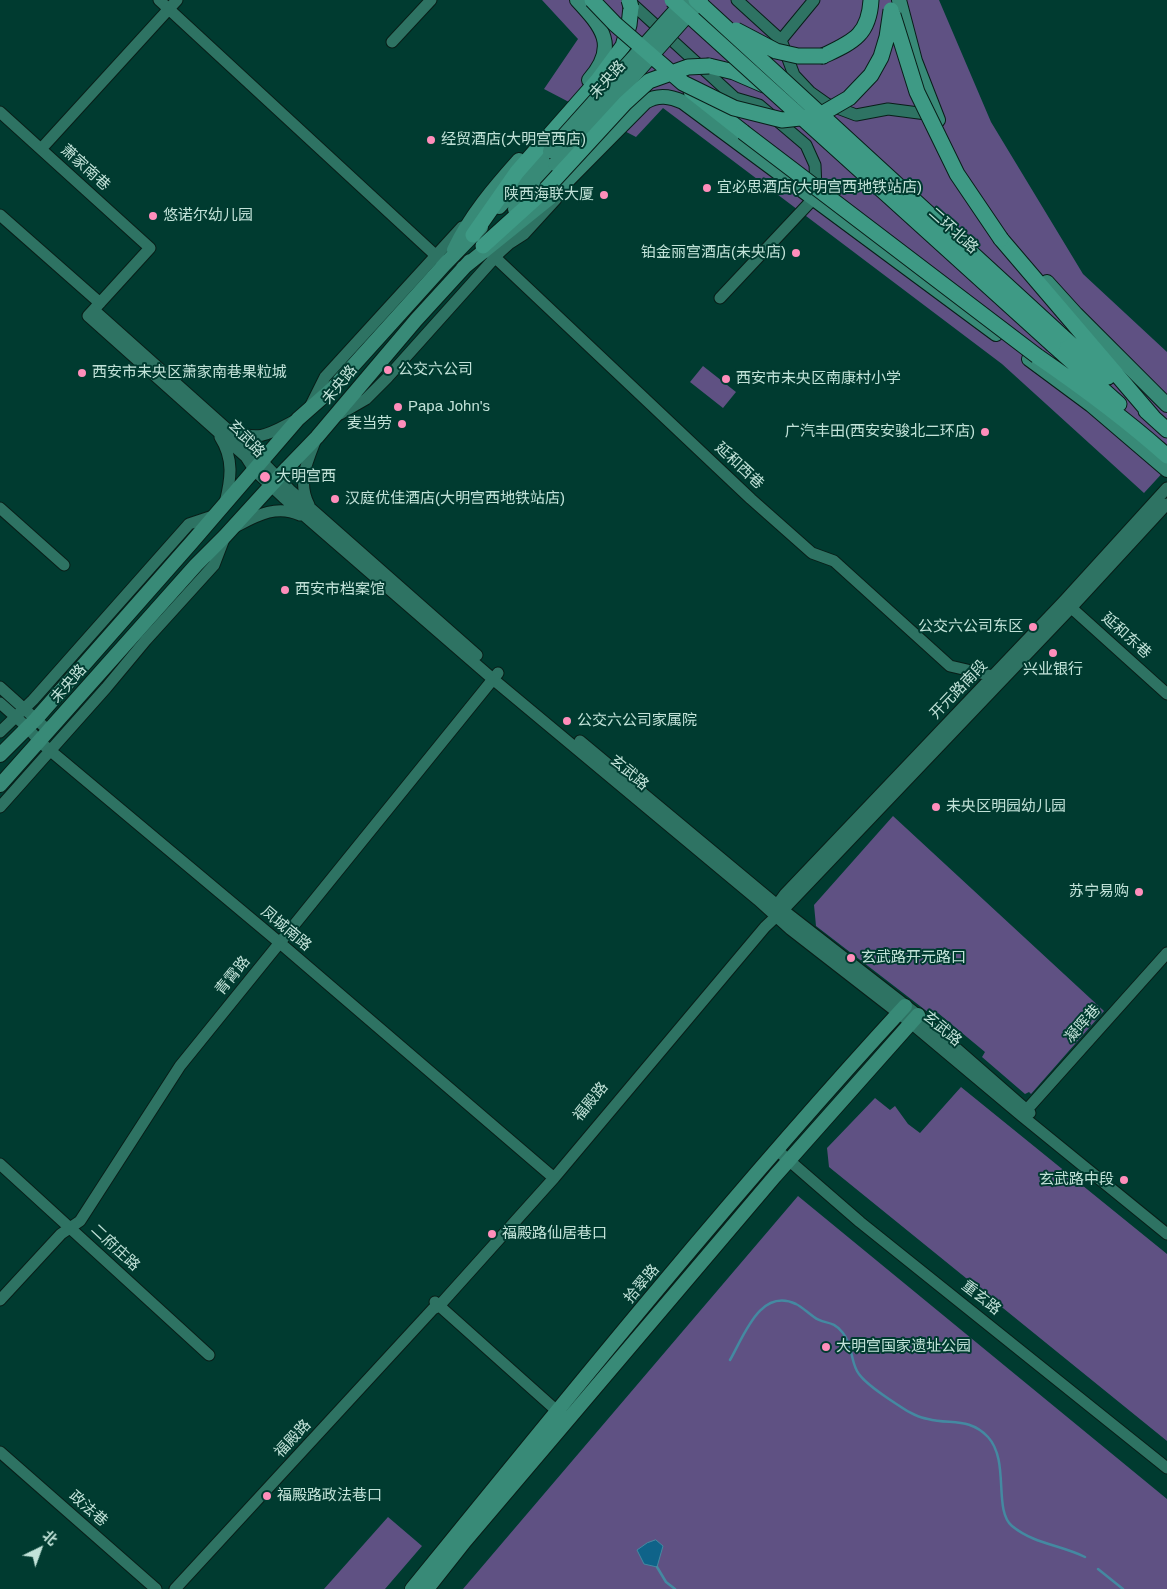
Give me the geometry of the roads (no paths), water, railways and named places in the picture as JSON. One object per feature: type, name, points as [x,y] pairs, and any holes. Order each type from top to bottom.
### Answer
[{"type":"highway","points":[[592,0],[615,24],[719,114],[1037,356],[1081,386],[1167,456]]},
{"type":"highway","points":[[599,0],[615,24]]},
{"type":"highway","points":[[484,247],[517,172],[598,80],[624,46],[631,7],[628,0]]},
{"type":"highway","name":"二环北路","points":[[672,0],[1057,340],[1167,430]]},
{"type":"highway","name":"二环北路","points":[[696,0],[1057,340],[1167,447]]},
{"type":"highway","points":[[717,20],[776,51],[798,56],[823,56],[849,44],[863,30],[870,16],[871,0]]},
{"type":"highway","points":[[682,83],[734,108],[782,120],[818,116],[849,98],[871,75],[881,57],[887,37],[893,3]]},
{"type":"highway","points":[[893,3],[917,92],[957,174],[1001,239],[1154,418]]},
{"type":"highway","points":[[484,247],[546,189],[625,103],[649,82],[688,67],[709,66],[734,72],[770,88]]},
{"type":"main road","points":[[443,259],[490,193],[599,66],[605,48],[603,33],[596,21],[577,0]]},
{"type":"main road","name":"未央路","points":[[0,785],[196,565],[317,438],[416,320],[484,247],[553,157],[685,0]]},
{"type":"main road","name":"未央路","points":[[553,157],[701,0]]},
{"type":"main road","points":[[893,3],[936,116],[955,158],[973,187],[1013,245],[1076,314],[1167,405]]},
{"type":"main road","points":[[484,247],[551,197],[640,106],[650,98],[666,96],[683,102],[814,198],[1091,405],[1167,470]]},
{"type":"main road","name":"未央路","points":[[0,755],[32,723],[220,511],[298,419],[332,389],[411,302],[443,259],[484,247]]},
{"type":"main road","name":"拾翠路","points":[[412,1589],[557,1411],[777,1150],[902,1009]]},
{"type":"main road","points":[[426,1589],[789,1161],[914,1019]]},
{"type":"street","points":[[159,0],[443,259],[388,308],[325,378],[310,408]]},
{"type":"street","points":[[41,149],[176,0]]},
{"type":"street","points":[[392,42],[431,0]]},
{"type":"street","points":[[628,0],[735,98],[759,105],[806,145],[816,165],[814,198],[720,298]]},
{"type":"street","points":[[737,0],[781,40],[794,75],[810,92],[827,104],[856,115],[888,109],[936,116]]},
{"type":"street","points":[[781,40],[814,0]]},
{"type":"street","name":"萧家南巷","points":[[0,112],[150,248],[94,310]]},
{"type":"street","name":"玄武路","points":[[0,215],[94,310],[217,425],[274,482],[316,519],[496,676],[776,910],[902,1009],[1167,1234]]},
{"type":"street","points":[[336,416],[366,399],[412,350],[484,247]]},
{"type":"street","name":"延和西巷","points":[[484,247],[751,499],[812,553],[834,561],[950,666],[993,676]]},
{"type":"street","points":[[388,308],[411,302]]},
{"type":"street","points":[[412,350],[416,320]]},
{"type":"street","points":[[217,425],[239,433],[261,436],[274,432],[298,419]]},
{"type":"street","points":[[0,732],[20,713],[189,524],[220,511],[231,477],[230,461],[217,425]]},
{"type":"street","points":[[316,519],[303,486],[305,469],[317,438]]},
{"type":"street","name":"开元路南段","points":[[776,910],[993,676],[1068,604],[1167,488]]},
{"type":"street","name":"开元路南段","points":[[776,910],[1068,604],[1167,504]]},
{"type":"street","points":[[0,508],[64,565]]},
{"type":"street","points":[[0,806],[51,751],[146,640],[214,565],[228,533],[261,514],[284,510],[316,519]]},
{"type":"street","name":"延和东巷","points":[[1068,604],[1167,694]]},
{"type":"street","name":"青霄路","points":[[0,1300],[61,1234],[80,1222],[180,1066],[496,676]]},
{"type":"street","name":"凤城南路","points":[[0,687],[20,713],[32,723],[49,731]]},
{"type":"street","name":"凤城南路","points":[[0,703],[20,713]]},
{"type":"street","name":"凤城南路","points":[[32,723],[40,742],[280,943],[553,1176]]},
{"type":"street","name":"福殿路","points":[[175,1589],[553,1176],[776,910]]},
{"type":"street","name":"凝晖巷","points":[[1024,1113],[1167,953]]},
{"type":"street","name":"玄武路","points":[[1024,1113],[1167,1224]]},
{"type":"street","name":"重玄路","points":[[777,1150],[860,1222],[1167,1468]]},
{"type":"street","name":"二府庄路","points":[[0,1164],[208,1355]]},
{"type":"street","points":[[436,1306],[557,1411]]},
{"type":"street","name":"政法巷","points":[[0,1452],[156,1589]]},
{"type":"water","points":[[656,1540],[663,1546],[657,1567],[644,1564],[637,1550],[647,1543]]},
{"type":"waterway","points":[[730,1360],[748,1327],[763,1308],[772,1302],[783,1301],[796,1304],[818,1319],[832,1324],[839,1329],[846,1338],[860,1376],[904,1409],[918,1416],[936,1421],[967,1424],[988,1437],[995,1447],[998,1459],[1003,1509],[1006,1519],[1012,1526],[1029,1537],[1085,1557]]},
{"type":"waterway","points":[[657,1567],[666,1582],[675,1589]]},
{"type":"waterway","points":[[1098,1569],[1123,1589]]},
{"type":"place","name":"经贸酒店(大明宫西店)","points":[[431,140]]},
{"type":"place","name":"宜必思酒店(大明宫西地铁站店)","points":[[707,188]]},
{"type":"place","name":"陕西海联大厦","points":[[604,195]]},
{"type":"place","name":"悠诺尔幼儿园","points":[[153,216]]},
{"type":"place","name":"铂金丽宫酒店(未央店)","points":[[796,253]]},
{"type":"place","name":"公交六公司","points":[[388,370]]},
{"type":"place","name":"西安市未央区萧家南巷果粒城","points":[[82,373]]},
{"type":"place","name":"西安市未央区南康村小学","points":[[726,379]]},
{"type":"place","name":"Papa John's","points":[[398,407]]},
{"type":"place","name":"麦当劳","points":[[402,424]]},
{"type":"place","name":"广汽丰田(西安安骏北二环店)","points":[[985,432]]},
{"type":"place","name":"大明宫西","points":[[265,477]]},
{"type":"place","name":"汉庭优佳酒店(大明宫西地铁站店)","points":[[335,499]]},
{"type":"place","name":"西安市档案馆","points":[[285,590]]},
{"type":"place","name":"公交六公司东区","points":[[1033,627]]},
{"type":"place","name":"兴业银行","points":[[1053,653]]},
{"type":"place","name":"公交六公司家属院","points":[[567,721]]},
{"type":"place","name":"未央区明园幼儿园","points":[[936,807]]},
{"type":"place","name":"苏宁易购","points":[[1139,892]]},
{"type":"place","name":"玄武路开元路口","points":[[851,958]]},
{"type":"place","name":"玄武路中段","points":[[1124,1180]]},
{"type":"place","name":"福殿路仙居巷口","points":[[492,1234]]},
{"type":"place","name":"大明宫国家遗址公园","points":[[826,1347]]},
{"type":"place","name":"福殿路政法巷口","points":[[267,1496]]}]
